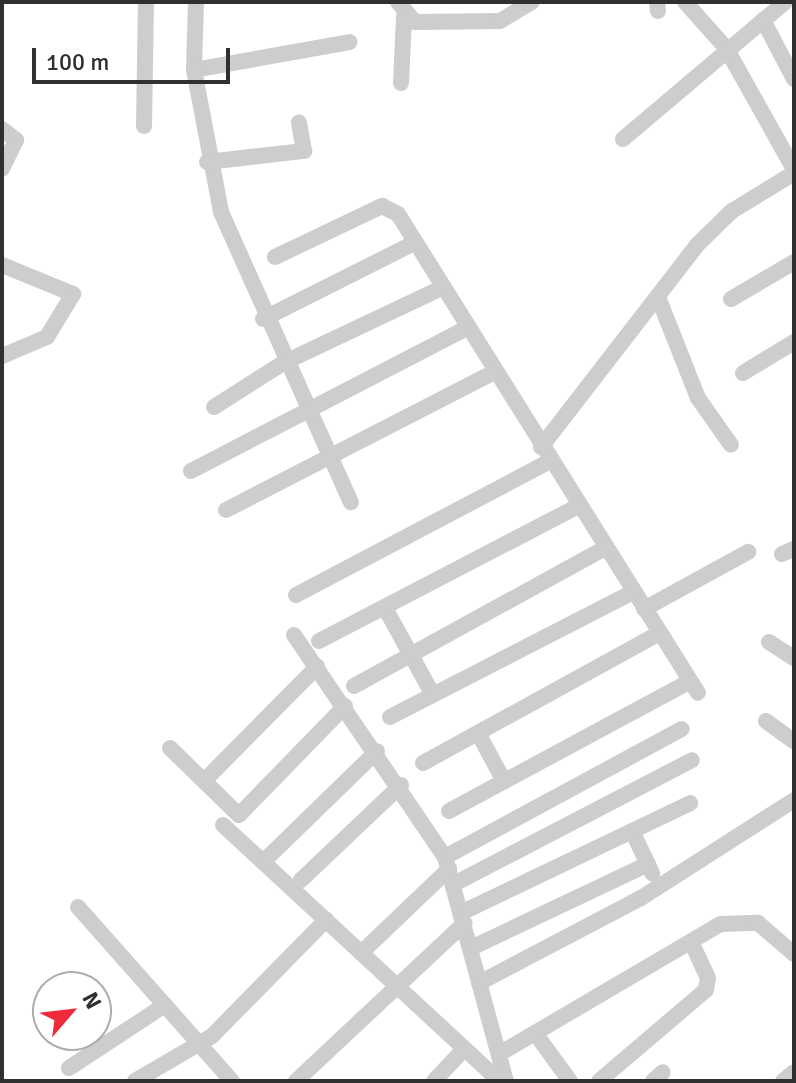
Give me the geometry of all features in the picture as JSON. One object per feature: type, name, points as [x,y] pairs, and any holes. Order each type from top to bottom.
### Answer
[{"type":"street","points":[[144,126],[146,2]]},
{"type":"street","points":[[196,2],[194,70],[207,162],[263,319],[351,502]]},
{"type":"street","points":[[401,83],[401,9],[500,21],[532,2]]},
{"type":"street","points":[[296,595],[545,454],[658,297],[732,211],[794,171],[726,48],[685,2]]},
{"type":"street","points":[[623,139],[726,48],[785,2]]},
{"type":"street","points":[[763,20],[794,79]]},
{"type":"street","points":[[194,70],[349,42]]},
{"type":"street","points":[[207,162],[304,151],[299,122]]},
{"type":"street","points":[[2,129],[16,140],[2,169]]},
{"type":"street","points":[[275,257],[382,206],[398,214],[545,454],[694,687],[449,811]]},
{"type":"street","points":[[263,319],[414,243]]},
{"type":"street","points":[[731,299],[794,262]]},
{"type":"street","points":[[2,265],[73,294],[47,337],[2,356]]},
{"type":"street","points":[[214,407],[283,363],[442,288]]},
{"type":"street","points":[[658,297],[698,398],[731,445]]},
{"type":"street","points":[[191,471],[467,328]]},
{"type":"street","points":[[743,373],[794,342]]},
{"type":"street","points":[[226,510],[495,372]]},
{"type":"street","points":[[319,641],[578,506]]},
{"type":"street","points":[[354,686],[605,548]]},
{"type":"street","points":[[644,609],[748,552]]},
{"type":"street","points":[[390,717],[633,592]]},
{"type":"street","points":[[385,608],[433,695]]},
{"type":"street","points":[[423,763],[659,633]]},
{"type":"street","points":[[294,635],[401,785],[449,870],[506,1081]]},
{"type":"street","points":[[769,642],[794,658]]},
{"type":"street","points":[[204,781],[317,667]]},
{"type":"street","points":[[170,748],[239,815],[345,706]]},
{"type":"street","points":[[766,721],[794,741]]},
{"type":"street","points":[[361,953],[449,870],[682,729]]},
{"type":"street","points":[[478,733],[504,781]]},
{"type":"street","points":[[263,862],[377,751]]},
{"type":"street","points":[[449,870],[692,760]]},
{"type":"street","points":[[301,880],[401,785]]},
{"type":"street","points":[[479,983],[660,887],[794,800]]},
{"type":"street","points":[[296,1081],[464,917],[690,803]]},
{"type":"street","points":[[223,825],[499,1081]]},
{"type":"street","points":[[632,831],[660,887]]},
{"type":"street","points":[[471,948],[648,864]]},
{"type":"street","points":[[78,907],[232,1081]]},
{"type":"street","points":[[135,1081],[198,1043],[326,920]]},
{"type":"street","points":[[499,1054],[691,942],[746,920],[767,927],[794,954]]},
{"type":"street","points":[[599,1081],[706,990],[708,978],[691,942]]},
{"type":"street","points":[[69,1068],[165,1005]]},
{"type":"street","points":[[535,1033],[570,1081]]},
{"type":"street","points":[[434,1081],[464,1049]]},
{"type":"street","points":[[783,1081],[794,1072]]}]
